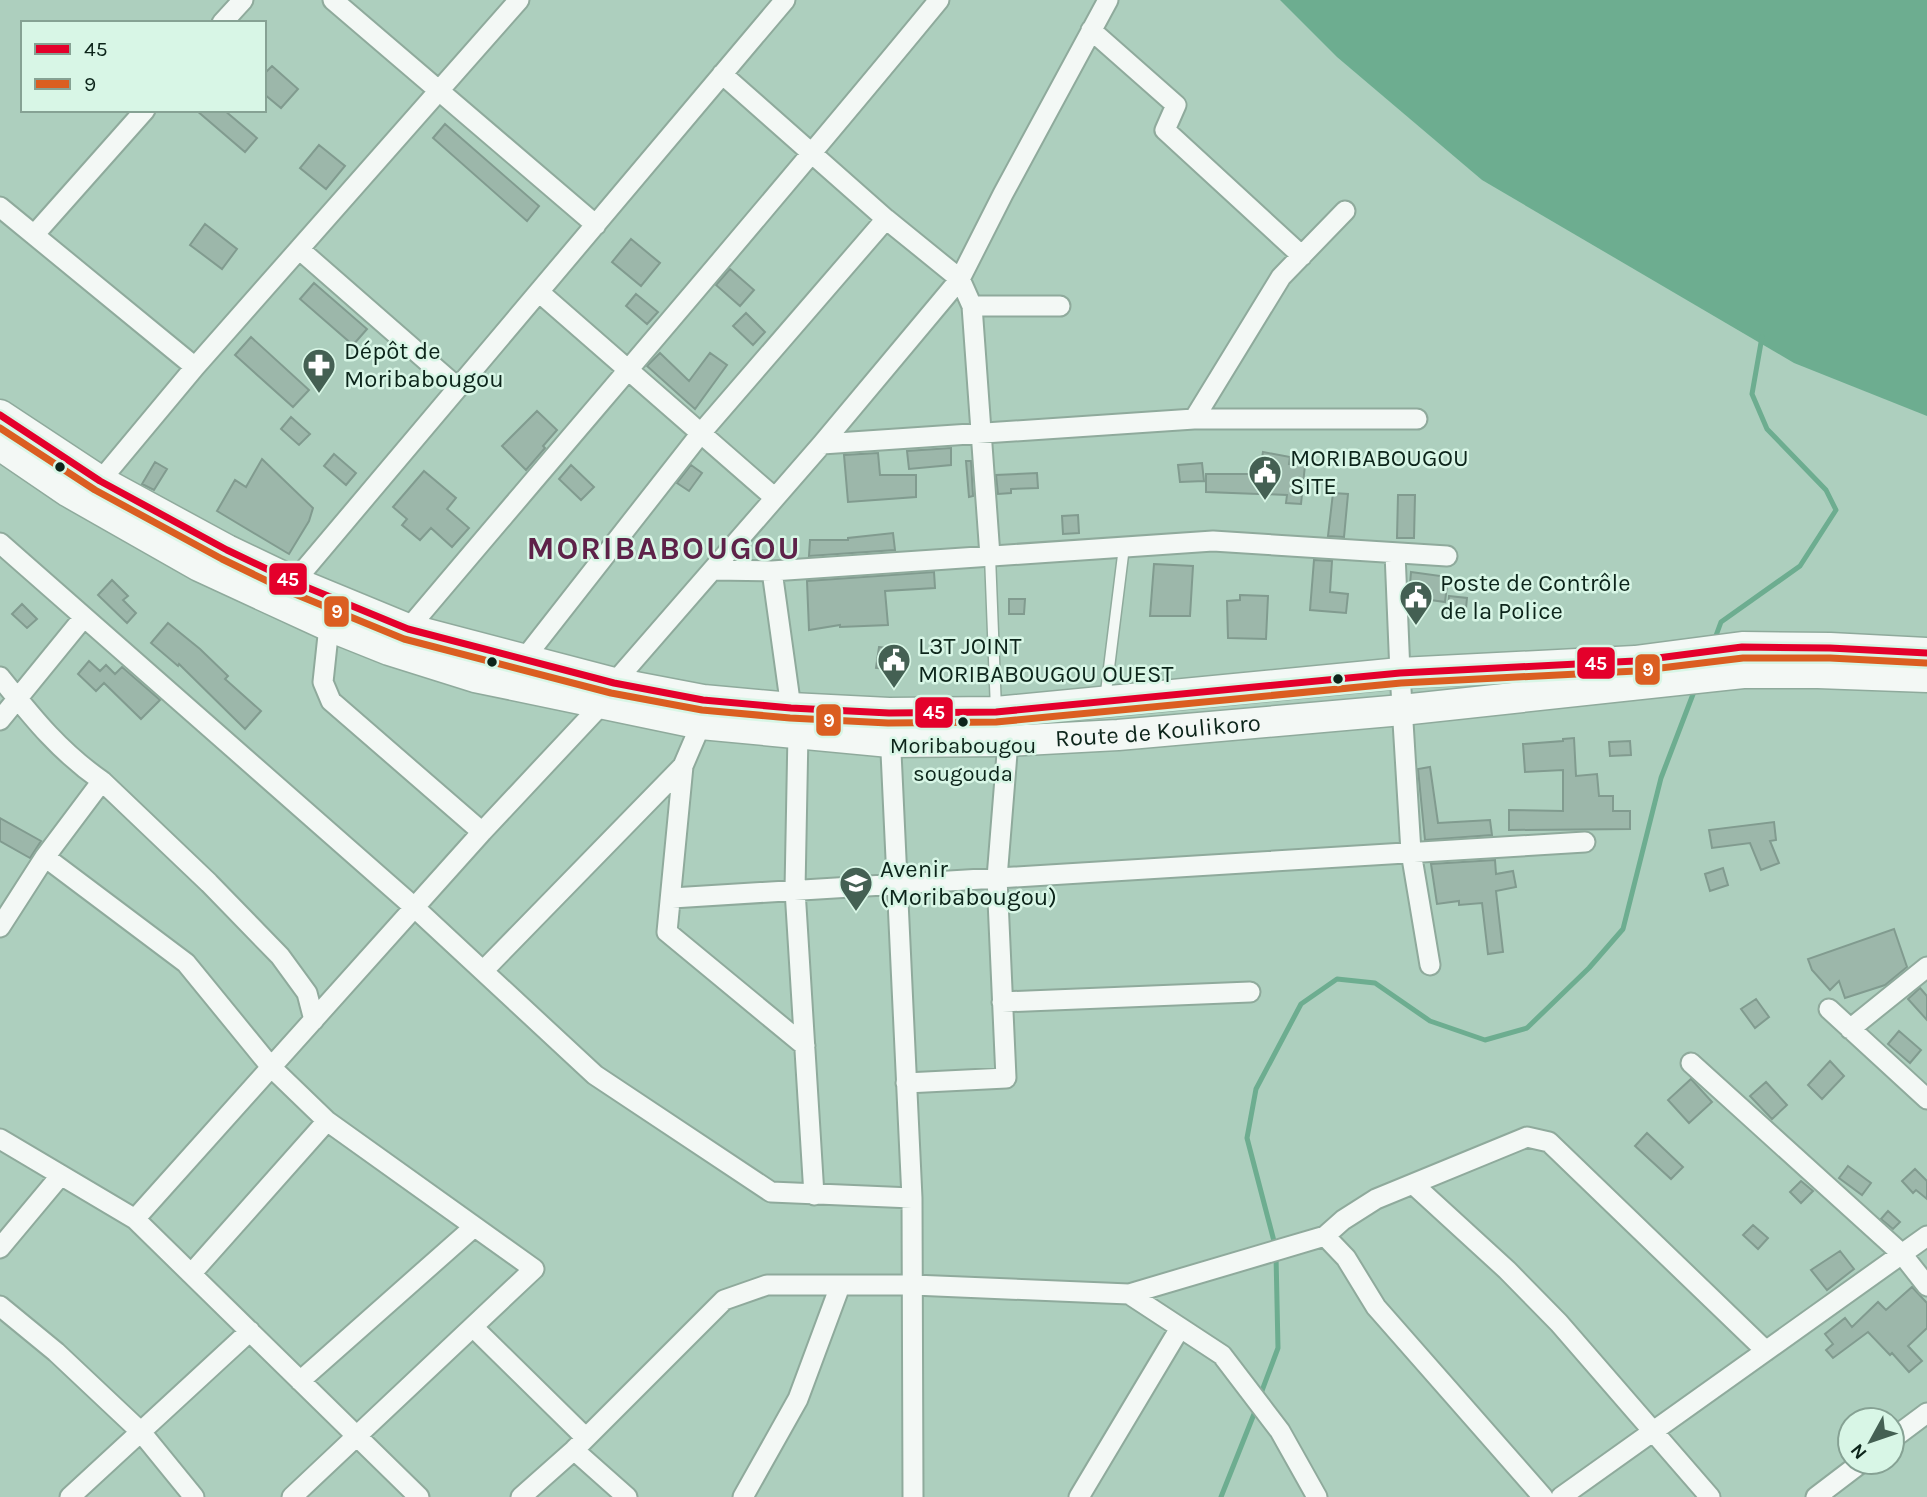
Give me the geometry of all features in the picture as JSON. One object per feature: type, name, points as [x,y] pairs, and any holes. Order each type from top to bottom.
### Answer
[{"type":"main road","name":"Route de Koulikoro","points":[[0,415],[100,481],[294,583],[408,629],[524,659],[608,693],[701,724],[794,721],[889,713],[996,712],[1399,673],[1635,673]]},
{"type":"main road","name":"Route de Koulikoro","points":[[0,445],[69,492],[199,566],[329,626],[389,650],[475,677],[608,693],[703,700],[890,742],[1008,741],[1118,735],[1402,710],[1635,673],[1743,660]]},
{"type":"main road","points":[[1743,660],[1830,648],[1927,653]]},
{"type":"main road","points":[[1743,660],[1818,673],[1927,677]]},
{"type":"street","points":[[224,21],[243,0]]},
{"type":"street","points":[[333,0],[596,225]]},
{"type":"street","points":[[100,481],[195,367],[519,0]]},
{"type":"street","points":[[294,583],[785,0]]},
{"type":"street","points":[[408,629],[813,154],[939,0]]},
{"type":"street","points":[[135,1219],[608,693],[960,279],[1108,0]]},
{"type":"street","points":[[1091,30],[1176,105],[1165,130],[1302,256]]},
{"type":"street","points":[[722,74],[886,219],[960,279],[972,306],[990,556]]},
{"type":"street","points":[[34,235],[143,112]]},
{"type":"street","points":[[0,207],[195,367]]},
{"type":"street","points":[[1194,419],[1281,276],[1345,211]]},
{"type":"street","points":[[524,659],[701,433],[886,219]]},
{"type":"street","points":[[299,249],[458,388]]},
{"type":"street","points":[[539,292],[775,498]]},
{"type":"street","points":[[972,306],[1060,306]]},
{"type":"street","points":[[822,444],[1194,419],[1418,419]]},
{"type":"street","points":[[713,570],[772,571],[1213,541],[1447,556]]},
{"type":"street","points":[[0,543],[414,907],[595,1075],[771,1192],[912,1198]]},
{"type":"street","points":[[1395,553],[1399,673],[1411,852],[1430,965]]},
{"type":"street","points":[[772,571],[794,721],[795,890],[814,1195]]},
{"type":"street","points":[[0,719],[84,617]]},
{"type":"street","points":[[329,626],[323,682],[331,701],[482,832]]},
{"type":"street","points":[[0,677],[45,733],[82,767],[102,781],[209,883],[280,956],[307,993],[314,1020]]},
{"type":"street","points":[[889,713],[912,1198],[913,1497]]},
{"type":"street","points":[[701,724],[683,766],[667,932],[805,1046]]},
{"type":"street","points":[[906,1083],[1006,1078],[997,878],[1008,741]]},
{"type":"street","points":[[483,971],[683,766]]},
{"type":"street","points":[[0,927],[45,857],[102,781]]},
{"type":"street","points":[[672,898],[1585,842]]},
{"type":"street","points":[[45,857],[186,963],[271,1067],[327,1121],[534,1269],[292,1497]]},
{"type":"street","points":[[1850,1029],[1927,967]]},
{"type":"street","points":[[1002,1002],[1250,992]]},
{"type":"street","points":[[1829,1009],[1927,1099]]},
{"type":"street","points":[[1690,1063],[1902,1254],[1927,1286]]},
{"type":"street","points":[[191,1274],[327,1121]]},
{"type":"street","points":[[521,1497],[580,1444],[724,1300],[768,1285],[913,1285],[1129,1294],[1325,1236],[1343,1220],[1377,1199],[1527,1138],[1549,1142],[1766,1351]]},
{"type":"street","points":[[0,1139],[135,1219],[419,1497]]},
{"type":"street","points":[[0,1248],[61,1175]]},
{"type":"street","points":[[1413,1184],[1507,1270],[1559,1323],[1710,1497]]},
{"type":"street","points":[[300,1381],[474,1227]]},
{"type":"street","points":[[1325,1236],[1346,1258],[1376,1307],[1543,1497]]},
{"type":"street","points":[[1561,1497],[1927,1236]]},
{"type":"street","points":[[743,1497],[798,1399],[840,1286]]},
{"type":"street","points":[[1129,1294],[1222,1355],[1280,1431],[1317,1497]]},
{"type":"street","points":[[0,1306],[56,1352],[141,1432],[194,1497]]},
{"type":"street","points":[[473,1327],[627,1497]]},
{"type":"street","points":[[1079,1497],[1180,1328]]},
{"type":"street","points":[[71,1497],[250,1331]]},
{"type":"street","points":[[1906,1429],[1927,1413]]},
{"type":"street","points":[[1816,1497],[1844,1476]]},
{"type":"lane","points":[[1105,703],[1124,547]]},
{"type":"lane","points":[[990,556],[996,712]]},
{"type":"shaded area","points":[[1280,0],[1927,0],[1927,416],[1794,363],[1482,180],[1337,57]]},
{"type":"building","points":[[272,66],[298,89],[281,108],[266,96],[266,72]]},
{"type":"building","points":[[198,112],[226,112],[257,138],[245,152]]},
{"type":"building","points":[[445,124],[539,206],[527,221],[433,138]]},
{"type":"building","points":[[319,145],[345,166],[326,189],[300,168]]},
{"type":"building","points":[[205,224],[237,249],[222,269],[190,245]]},
{"type":"building","points":[[631,239],[660,263],[641,286],[612,262]]},
{"type":"building","points":[[730,269],[754,290],[740,306],[716,285]]},
{"type":"building","points":[[314,283],[367,329],[353,345],[300,299]]},
{"type":"building","points":[[636,294],[658,312],[647,324],[626,306]]},
{"type":"building","points":[[746,313],[765,332],[753,345],[733,326]]},
{"type":"building","points":[[251,337],[309,390],[293,407],[235,355]]},
{"type":"building","points":[[660,353],[689,381],[710,353],[727,365],[695,409],[647,366]]},
{"type":"building","points":[[537,411],[557,430],[526,470],[502,446]]},
{"type":"building","points":[[291,417],[310,434],[299,445],[281,429]]},
{"type":"building","points":[[951,448],[951,465],[909,469],[907,451]]},
{"type":"building","points":[[1263,452],[1290,457],[1289,464],[1305,465],[1301,504],[1286,503],[1287,495],[1206,492],[1206,474],[1259,474]]},
{"type":"building","points":[[878,453],[880,475],[916,475],[916,497],[848,502],[844,455]]},
{"type":"building","points":[[334,454],[356,473],[346,485],[324,466]]},
{"type":"building","points":[[262,459],[313,508],[309,521],[289,554],[217,511],[235,480],[246,487]]},
{"type":"building","points":[[966,461],[971,461],[973,496],[969,497]]},
{"type":"building","points":[[155,462],[167,469],[154,490],[142,484]]},
{"type":"building","points":[[1202,463],[1204,481],[1180,482],[1178,465]]},
{"type":"building","points":[[571,465],[594,487],[581,500],[559,479]]},
{"type":"building","points":[[691,465],[702,473],[689,491],[677,483]]},
{"type":"building","points":[[424,471],[456,498],[447,509],[469,528],[452,547],[431,528],[420,540],[402,525],[407,519],[393,507]]},
{"type":"building","points":[[1037,473],[1038,488],[1011,489],[1011,493],[998,494],[996,475]]},
{"type":"building","points":[[1333,493],[1348,494],[1344,537],[1328,536]]},
{"type":"building","points":[[1398,495],[1415,495],[1414,538],[1397,538]]},
{"type":"building","points":[[1078,515],[1079,533],[1063,534],[1062,516]]},
{"type":"building","points":[[893,533],[895,550],[809,556],[810,540],[848,540]]},
{"type":"building","points":[[1314,560],[1332,561],[1330,592],[1348,594],[1346,613],[1310,610]]},
{"type":"building","points":[[1154,564],[1193,566],[1190,616],[1150,616]]},
{"type":"building","points":[[934,572],[935,588],[885,591],[888,625],[840,625],[809,630],[807,581]]},
{"type":"building","points":[[1411,572],[1448,577],[1445,602],[1409,597]]},
{"type":"building","points":[[112,580],[128,596],[123,600],[136,613],[127,623],[98,595]]},
{"type":"building","points":[[1240,595],[1268,596],[1266,639],[1228,638],[1227,601],[1240,600]]},
{"type":"building","points":[[1449,596],[1467,598],[1465,619],[1447,617]]},
{"type":"building","points":[[1009,599],[1025,599],[1024,614],[1009,614]]},
{"type":"building","points":[[22,604],[37,619],[27,628],[12,614]]},
{"type":"building","points":[[168,623],[200,649],[228,676],[225,679],[261,711],[245,729],[179,664],[178,666],[151,643]]},
{"type":"building","points":[[879,647],[896,649],[893,670],[876,668]]},
{"type":"building","points":[[89,661],[100,671],[106,665],[115,674],[122,667],[160,700],[141,719],[104,683],[96,691],[78,674]]},
{"type":"building","points":[[1574,738],[1576,776],[1597,774],[1599,796],[1613,796],[1613,811],[1630,811],[1630,829],[1509,830],[1509,810],[1563,811],[1563,770],[1525,772],[1523,744]]},
{"type":"building","points":[[1630,741],[1631,755],[1610,756],[1609,742]]},
{"type":"building","points":[[1430,767],[1438,823],[1490,820],[1492,835],[1425,840],[1418,769]]},
{"type":"building","points":[[0,818],[41,841],[30,858],[0,841]]},
{"type":"building","points":[[1774,822],[1776,840],[1770,841],[1779,863],[1761,870],[1750,843],[1712,848],[1709,830]]},
{"type":"building","points":[[1495,860],[1496,874],[1513,871],[1516,887],[1496,891],[1503,952],[1488,954],[1482,903],[1459,905],[1459,901],[1437,904],[1431,864]]},
{"type":"building","points":[[1723,868],[1728,885],[1710,891],[1705,874]]},
{"type":"building","points":[[1894,929],[1907,967],[1885,985],[1845,998],[1839,981],[1830,990],[1812,970],[1808,959]]},
{"type":"building","points":[[1920,988],[1927,996],[1927,1020],[1908,999]]},
{"type":"building","points":[[1756,999],[1769,1017],[1755,1028],[1741,1009]]},
{"type":"building","points":[[1899,1031],[1921,1050],[1910,1063],[1888,1044]]},
{"type":"building","points":[[1830,1061],[1844,1076],[1822,1099],[1808,1085]]},
{"type":"building","points":[[1691,1079],[1712,1102],[1689,1123],[1668,1100]]},
{"type":"building","points":[[1766,1082],[1787,1105],[1772,1119],[1750,1096]]},
{"type":"building","points":[[1647,1133],[1683,1167],[1671,1179],[1635,1146]]},
{"type":"building","points":[[1848,1166],[1871,1183],[1862,1195],[1839,1178]]},
{"type":"building","points":[[1915,1169],[1927,1181],[1927,1199],[1916,1190],[1913,1193],[1902,1181]]},
{"type":"building","points":[[1801,1181],[1813,1191],[1801,1203],[1790,1192]]},
{"type":"building","points":[[1888,1211],[1900,1222],[1893,1229],[1881,1219]]},
{"type":"building","points":[[1753,1225],[1768,1238],[1758,1249],[1743,1235]]},
{"type":"building","points":[[1840,1251],[1854,1269],[1827,1290],[1811,1270]]},
{"type":"building","points":[[1912,1287],[1927,1303],[1927,1328],[1908,1346],[1922,1361],[1909,1372],[1868,1332],[1833,1358],[1826,1350],[1833,1344],[1825,1334],[1845,1318],[1852,1327],[1878,1302],[1886,1310]]},
{"type":"waterway","points":[[1714,641],[1721,622],[1800,566],[1836,510],[1826,490],[1767,429],[1752,394],[1762,337]]},
{"type":"waterway","points":[[1275,1245],[1247,1138],[1256,1089],[1301,1004],[1337,979],[1375,983],[1430,1021],[1485,1040],[1527,1028],[1589,968],[1623,929],[1661,778],[1695,689]]},
{"type":"waterway","points":[[1260,1396],[1278,1348],[1276,1255]]},
{"type":"waterway","points":[[1221,1497],[1256,1409]]},
{"type":"transit line","name":"45","points":[[0,415],[100,481],[227,550],[294,582],[408,629],[614,683],[703,700],[889,713],[996,712],[1400,673],[1635,661],[1742,647],[1927,653]]},
{"type":"transit line","name":"9","points":[[0,428],[95,490],[222,559],[290,592],[404,639],[611,693],[702,710],[888,723],[996,722],[1401,683],[1636,671],[1743,658],[1830,658],[1926,663]]},
{"type":"place","name":"Dépôt de Moribabougou","points":[[319,395]]},
{"type":"place","name":"MORIBABOUGOU SITE","points":[[1265,502]]},
{"type":"place","name":"Poste de Contrôle de la Police","points":[[1416,627]]},
{"type":"place","name":"L3T JOINT MORIBABOUGOU OUEST","points":[[894,690]]},
{"type":"place","name":"Moribabougou sougouda","points":[[963,722]]},
{"type":"place","name":"Avenir (Moribabougou)","points":[[856,913]]},
{"type":"district","name":"MORIBABOUGOU","points":[[664,548]]}]
